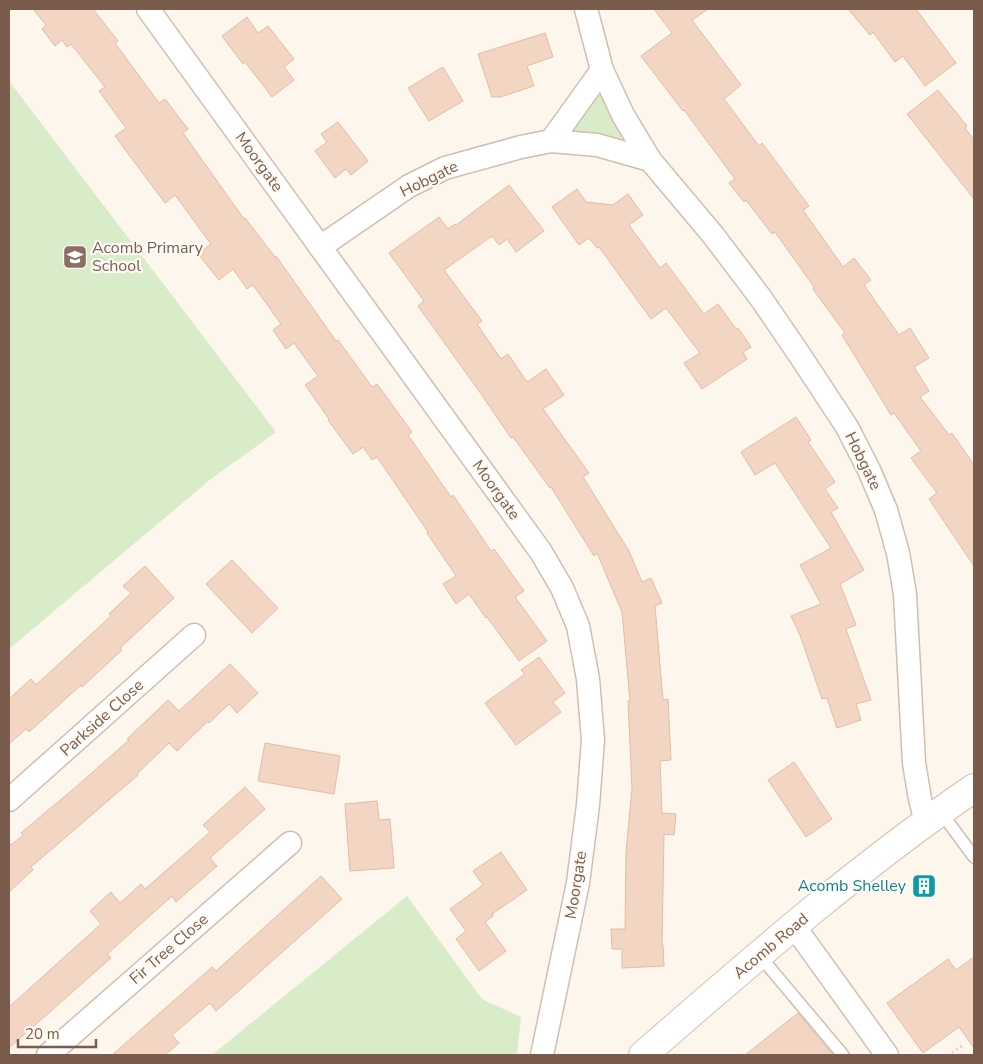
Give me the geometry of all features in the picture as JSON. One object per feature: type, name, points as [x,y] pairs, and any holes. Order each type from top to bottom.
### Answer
[{"type":"main road","name":"Acomb Road","points":[[643,1055],[794,926],[933,817],[974,788]]},
{"type":"street","name":"Moorgate","points":[[148,9],[541,552],[562,588],[578,626],[588,679],[593,740],[588,805],[578,883],[542,1055]]},
{"type":"street","name":"Hobgate","points":[[587,9],[602,70],[623,115],[650,160],[713,234],[760,297],[847,427],[869,470],[886,510],[898,553],[905,594],[914,763],[920,799],[933,817]]},
{"type":"street","points":[[551,141],[602,70]]},
{"type":"street","name":"Hobgate","points":[[320,247],[409,186],[444,168],[521,146],[551,141],[597,146],[650,160]]},
{"type":"street","name":"Parkside Close","points":[[9,800],[194,635]]},
{"type":"street","name":"Fir Tree Close","points":[[48,1055],[290,843]]},
{"type":"street","points":[[794,926],[886,1055]]},
{"type":"lane","points":[[933,817],[974,857]]},
{"type":"lane","points":[[759,955],[843,1055]]},
{"type":"path","points":[[948,1055],[962,1046]]},
{"type":"green space","name":"Acomb Primary School","points":[[9,81],[276,432],[211,479],[9,649]]},
{"type":"green space","points":[[599,92],[624,142],[572,131]]},
{"type":"green space","points":[[407,896],[482,999],[521,1017],[517,1055],[212,1055]]},
{"type":"building","points":[[33,9],[93,9],[118,41],[115,43],[159,103],[165,99],[188,129],[183,133],[244,219],[276,256],[336,341],[338,340],[372,387],[377,384],[412,432],[408,435],[451,497],[453,495],[491,551],[494,549],[524,591],[515,597],[547,641],[519,661],[469,594],[456,604],[443,584],[456,576],[377,457],[372,460],[363,447],[353,454],[328,420],[305,385],[318,376],[294,343],[286,349],[273,330],[281,324],[253,285],[247,289],[233,269],[219,280],[198,254],[211,244],[175,195],[165,203],[115,136],[126,128],[99,91],[105,87],[71,44],[67,47],[62,40],[55,46],[42,29],[46,25]]},
{"type":"building","points":[[654,9],[708,9],[692,20],[741,85],[724,99],[759,146],[762,143],[809,206],[803,210],[843,267],[854,258],[871,280],[864,285],[899,335],[910,328],[929,358],[914,367],[929,391],[920,397],[949,435],[952,433],[974,465],[974,566],[929,499],[937,493],[911,458],[921,451],[894,413],[891,415],[842,335],[845,333],[775,232],[772,234],[746,200],[744,202],[729,183],[735,179],[641,56],[672,33]]},
{"type":"building","points":[[848,9],[916,9],[956,63],[925,86],[903,56],[895,62],[873,32],[870,35]]},
{"type":"building","points":[[247,17],[258,33],[268,26],[294,59],[284,67],[294,80],[272,97],[245,62],[243,64],[222,36]]},
{"type":"building","points":[[545,33],[553,57],[527,66],[534,86],[500,97],[492,97],[478,54]]},
{"type":"building","points":[[443,67],[463,101],[429,121],[408,88]]},
{"type":"building","points":[[938,90],[967,126],[965,128],[974,140],[974,199],[907,114]]},
{"type":"building","points":[[338,122],[368,161],[351,175],[346,169],[335,178],[315,151],[327,142],[321,134]]},
{"type":"building","points":[[509,185],[544,231],[516,252],[507,239],[499,245],[492,236],[444,270],[482,321],[477,324],[501,359],[508,354],[527,382],[546,369],[564,395],[543,409],[589,473],[583,477],[629,551],[642,582],[651,578],[662,603],[655,606],[663,700],[668,699],[671,760],[660,761],[662,813],[676,814],[674,835],[664,834],[662,945],[664,966],[622,968],[622,949],[612,949],[611,929],[625,929],[626,852],[632,789],[628,701],[630,701],[622,612],[597,553],[594,556],[551,487],[513,437],[511,438],[418,306],[424,301],[389,253],[439,217],[448,229],[456,225]]},
{"type":"building","points":[[577,189],[586,202],[613,205],[628,194],[643,215],[629,225],[660,268],[666,263],[704,314],[718,304],[751,347],[743,352],[747,359],[702,389],[684,363],[700,353],[666,308],[651,319],[599,247],[597,248],[589,238],[579,245],[552,207]]},
{"type":"building","points":[[796,417],[811,440],[808,442],[835,482],[825,489],[838,508],[831,512],[864,570],[840,584],[856,625],[846,629],[871,700],[856,704],[861,720],[837,728],[827,698],[822,699],[800,635],[791,616],[821,604],[800,565],[831,548],[775,463],[755,475],[741,452]]},
{"type":"building","points":[[232,560],[278,608],[252,633],[206,584]]},
{"type":"building","points":[[145,566],[174,598],[120,648],[122,650],[82,687],[81,685],[29,732],[26,729],[9,744],[9,699],[31,679],[36,685],[111,616],[109,614],[131,593],[123,586]]},
{"type":"building","points":[[539,657],[565,693],[553,702],[561,712],[516,745],[485,703],[525,674],[521,670]]},
{"type":"building","points":[[230,664],[258,693],[237,713],[229,704],[177,751],[169,743],[138,775],[31,867],[33,870],[9,892],[9,843],[11,845],[23,835],[21,833],[129,740],[127,739],[168,700],[179,711]]},
{"type":"building","points":[[265,743],[340,756],[334,794],[258,781]]},
{"type":"building","points":[[794,762],[832,819],[806,837],[768,780]]},
{"type":"building","points":[[245,787],[265,809],[210,858],[217,866],[176,902],[172,896],[107,954],[111,958],[9,1048],[9,1007],[101,924],[90,911],[111,892],[120,903],[141,884],[145,889],[210,832],[203,825]]},
{"type":"building","points":[[377,801],[379,820],[390,819],[394,868],[350,871],[345,804]]},
{"type":"building","points":[[501,852],[527,890],[492,914],[493,916],[485,922],[506,951],[479,971],[456,939],[466,931],[450,909],[483,885],[473,871]]},
{"type":"building","points":[[321,876],[342,899],[216,1011],[210,1003],[172,1035],[179,1043],[165,1055],[112,1055],[212,967],[216,971]]},
{"type":"building","points":[[974,957],[974,1048],[959,1027],[923,1053],[887,1003],[948,959],[956,970]]},
{"type":"building","points":[[798,1013],[833,1055],[745,1055]]},
{"type":"place","name":"Acomb Primary School","points":[[75,257]]},
{"type":"place","name":"Acomb Shelley","points":[[924,886]]}]
